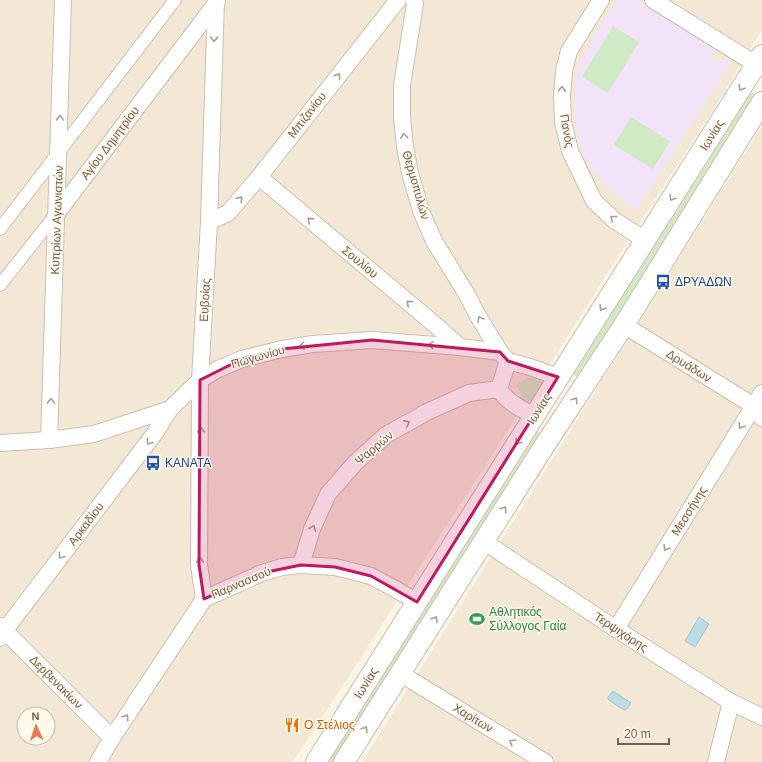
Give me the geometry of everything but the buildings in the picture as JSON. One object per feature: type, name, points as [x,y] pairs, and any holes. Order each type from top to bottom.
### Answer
[{"type":"street","name":"Κυπρίων Αγωνιστών","points":[[49,440],[63,0]]},
{"type":"street","points":[[0,229],[175,0]]},
{"type":"street","name":"Μπιζανίου","points":[[209,222],[228,213],[259,177],[398,0]]},
{"type":"street","name":"Θερμοπυλών","points":[[414,0],[415,4],[402,85],[402,117],[405,147],[410,173],[421,211],[434,241],[504,357]]},
{"type":"street","name":"Πανός","points":[[601,0],[569,51],[564,71],[562,96],[563,122],[570,151],[594,201],[614,220],[645,240]]},
{"type":"street","points":[[654,0],[760,63]]},
{"type":"street","name":"Αγίου Δημητρίου","points":[[0,285],[57,213],[217,1]]},
{"type":"street","name":"Ευβοίας","points":[[204,599],[200,565],[200,380],[209,222],[217,1]]},
{"type":"street","name":"Ιωνίας","points":[[316,762],[645,240],[760,63]]},
{"type":"street","name":"Ιωνίας","points":[[344,762],[539,455],[624,325],[762,102]]},
{"type":"street","name":"Σουλίου","points":[[259,177],[427,318],[460,348]]},
{"type":"street","name":"Δρυάδων","points":[[624,325],[759,406]]},
{"type":"street","name":"Πωγωνίου","points":[[0,443],[49,440],[94,434],[170,409],[200,380],[242,359],[282,349],[313,344],[372,340],[460,348],[504,357],[558,377]]},
{"type":"street","points":[[504,357],[500,389],[502,393],[519,408],[534,416]]},
{"type":"street","name":"Ψαρρών","points":[[301,565],[312,529],[328,494],[355,463],[386,435],[427,412],[469,393],[500,389]]},
{"type":"street","name":"Μεσσήνης","points":[[616,629],[759,406]]},
{"type":"street","name":"Αρκαδίου","points":[[2,631],[155,433],[170,409]]},
{"type":"street","name":"Τερψιχόρης","points":[[484,541],[616,629],[731,702],[762,717]]},
{"type":"street","name":"Παρνασσού","points":[[98,762],[112,738],[204,599],[262,573],[282,567],[301,565],[335,567],[371,576],[417,602]]},
{"type":"street","name":"Δερβενακίων","points":[[2,631],[112,738]]},
{"type":"street","name":"Χαρίτων","points":[[401,674],[545,762]]},
{"type":"street","points":[[716,762],[731,702]]},
{"type":"highlighted area","points":[[372,340],[500,352],[508,361],[558,377],[417,602],[371,576],[335,567],[301,565],[262,573],[204,599],[199,565],[200,380],[242,359],[282,349]]},
{"type":"shaded area","points":[[0,0],[762,0],[762,30],[713,110],[293,762],[0,762]]},
{"type":"shaded area","points":[[619,0],[637,0],[716,46],[710,57],[721,63],[725,57],[732,60],[636,210],[618,197],[606,185],[585,159],[579,144],[575,116],[575,84],[579,64],[601,24]]},
{"type":"shaded area","points":[[762,126],[762,762],[362,762]]},
{"type":"green space","points":[[613,26],[639,42],[608,93],[582,77]]},
{"type":"green space","points":[[746,92],[752,92],[755,96],[588,371],[578,377],[574,375],[573,368]]},
{"type":"green space","points":[[631,117],[670,141],[653,169],[614,145]]},
{"type":"green space","points":[[527,378],[534,378],[544,382],[531,401],[528,402],[524,401],[517,386],[518,383]]},
{"type":"green space","points":[[536,430],[539,432],[539,436],[336,762],[323,762]]},
{"type":"water","points":[[699,617],[709,624],[695,647],[685,641]]},
{"type":"water","points":[[613,691],[631,703],[627,709],[624,710],[608,699]]},
{"type":"place","name":"ΔΡΥΑΔΩΝ","points":[[663,282]]},
{"type":"place","name":"ΚΑΝΑΤΑ","points":[[153,463]]},
{"type":"place","name":"Αθλητικός Σύλλογος Γαία","points":[[477,619]]},
{"type":"place","name":"Ο Στέλιος","points":[[292,725]]}]
